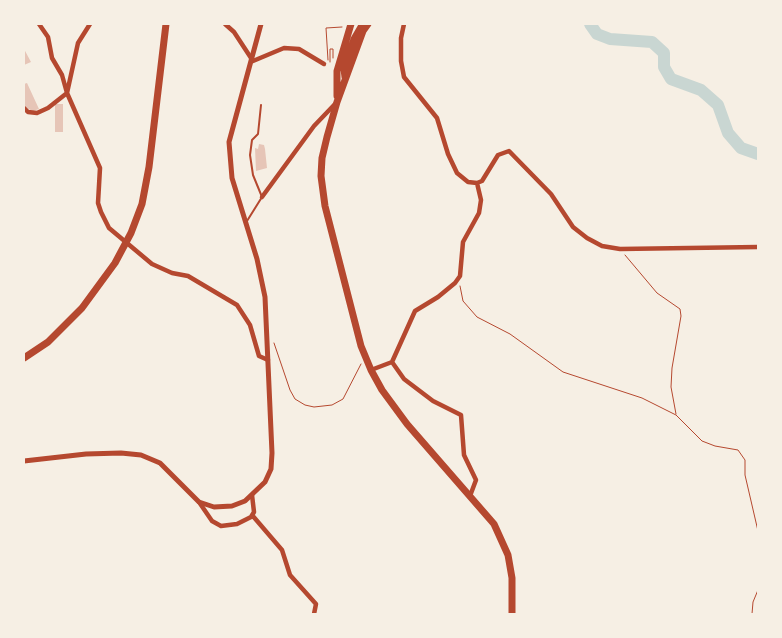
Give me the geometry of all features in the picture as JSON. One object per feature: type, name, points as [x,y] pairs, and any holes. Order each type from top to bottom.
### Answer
[{"type":"main road","points":[[24,358],[48,342],[82,308],[115,263],[131,232],[142,204],[149,167],[166,24]]},
{"type":"main road","points":[[344,46],[356,24]]},
{"type":"main road","points":[[346,80],[344,69],[354,39],[363,24]]},
{"type":"main road","points":[[368,24],[363,31],[337,101],[322,158],[322,190],[366,358],[371,370],[382,390],[407,424],[494,524],[508,555],[512,578],[512,614]]},
{"type":"main road","points":[[337,101],[337,77],[347,25]]},
{"type":"street","points":[[40,24],[48,37],[52,58],[62,75],[67,92],[100,168],[98,203],[109,228],[152,264],[172,273],[188,276],[237,305],[250,325],[259,356],[268,360]]},
{"type":"street","points":[[24,108],[28,112],[36,113],[48,108],[67,92],[78,43],[90,24]]},
{"type":"street","points":[[225,24],[234,32],[253,61]]},
{"type":"street","points":[[199,502],[214,508],[232,506],[252,495],[265,482],[271,469],[272,453],[265,297],[257,258],[232,178],[229,142],[242,90],[253,61],[261,24]]},
{"type":"street","points":[[404,24],[401,38],[401,61],[404,77],[437,118],[448,154],[457,172],[468,182],[477,183],[482,181],[498,155],[509,151],[551,194],[573,227],[587,238],[602,246],[620,249],[758,247]]},
{"type":"street","points":[[253,61],[284,48],[299,49],[324,64]]},
{"type":"street","points":[[262,196],[314,126],[337,101]]},
{"type":"street","points":[[371,370],[392,362],[415,311],[438,297],[455,283],[460,276],[463,242],[479,213],[481,200],[477,183]]},
{"type":"street","points":[[392,362],[404,379],[433,402],[461,415],[464,455],[476,480],[470,496]]},
{"type":"street","points":[[24,461],[86,454],[121,453],[141,455],[160,463],[199,502],[212,521],[221,526],[237,524],[252,515],[255,504],[252,495]]},
{"type":"street","points":[[252,515],[282,550],[290,575],[316,604],[314,614]]},
{"type":"lane","points":[[245,223],[262,196],[253,175],[250,155],[252,140],[258,134],[261,105]]},
{"type":"path","points":[[333,64],[333,49],[330,49],[331,62],[328,62],[326,28],[347,25]]},
{"type":"path","points":[[620,249],[656,293],[680,309],[681,316],[672,368],[672,387],[676,415]]},
{"type":"path","points":[[460,276],[460,292],[470,310],[477,317],[510,334],[563,372],[642,398],[676,415],[702,441],[715,446],[738,450],[743,454],[745,475],[758,531]]},
{"type":"path","points":[[266,330],[275,344],[290,390],[295,399],[314,407],[332,405],[343,399],[358,367],[366,358]]},
{"type":"path","points":[[752,614],[753,602],[758,590]]},
{"type":"building","points":[[24,49],[31,62],[24,65]]},
{"type":"building","points":[[27,83],[39,109],[33,111],[26,108],[24,103],[24,84]]},
{"type":"building","points":[[55,104],[63,104],[63,132],[55,132]]},
{"type":"building","points":[[259,144],[264,145],[267,168],[256,171],[255,148],[258,149]]},
{"type":"waterway","points":[[590,24],[597,34],[610,39],[652,42],[664,53],[664,67],[671,79],[701,90],[718,105],[728,133],[741,148],[758,154]]}]
